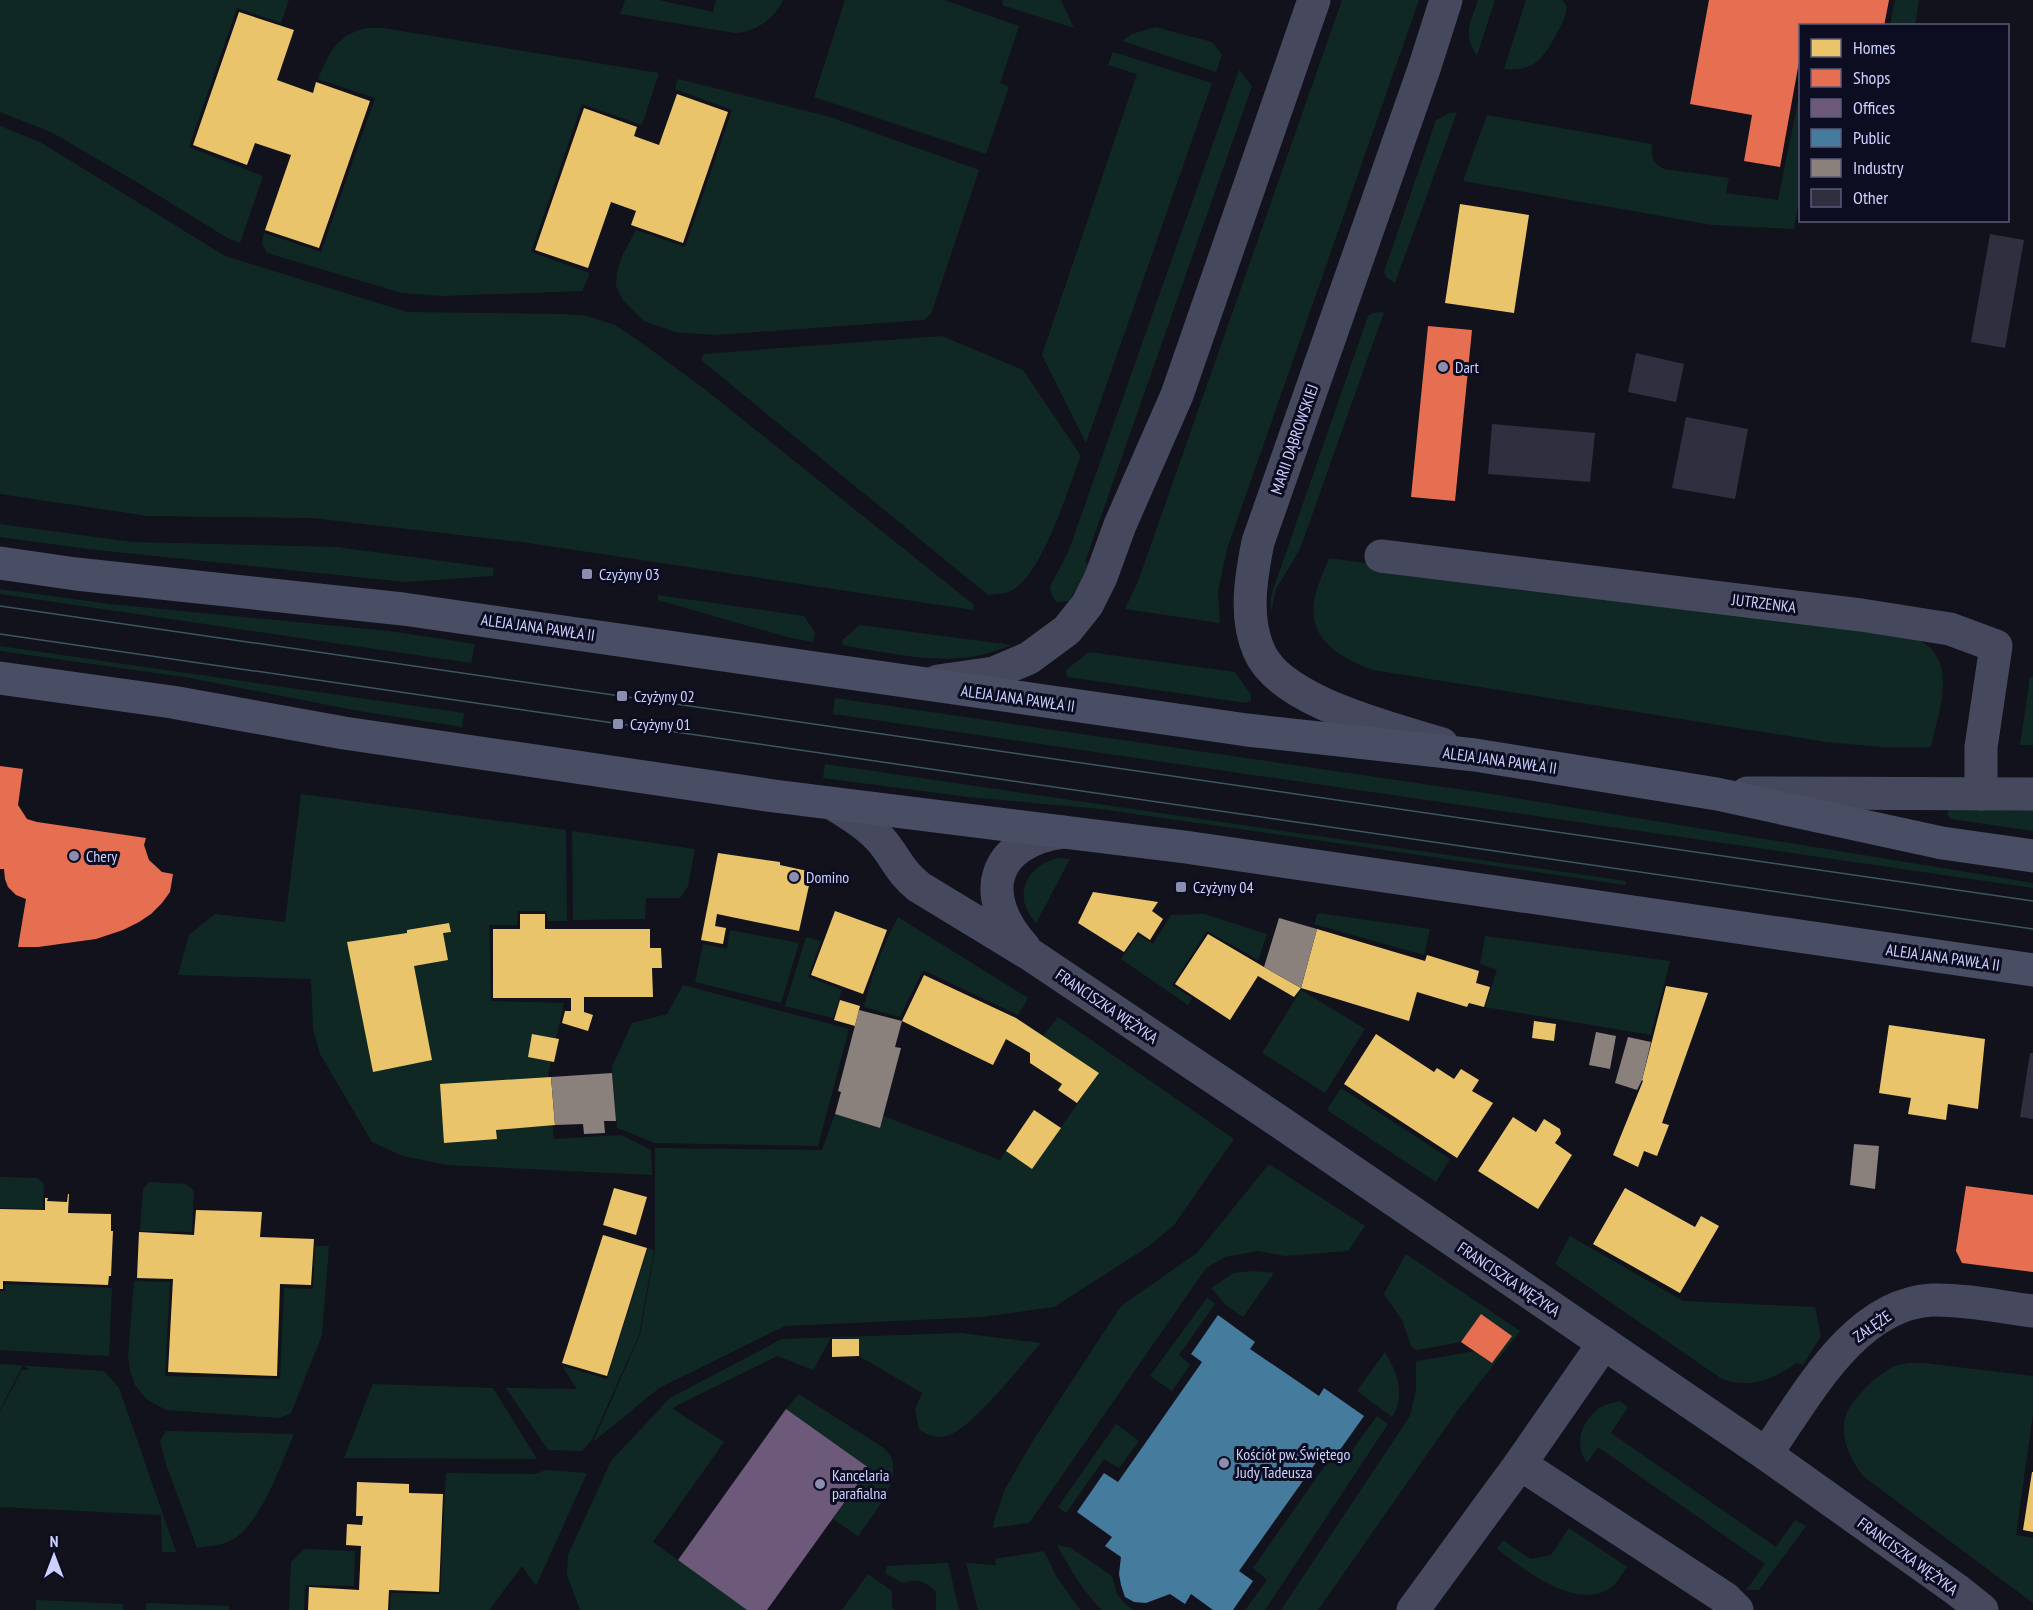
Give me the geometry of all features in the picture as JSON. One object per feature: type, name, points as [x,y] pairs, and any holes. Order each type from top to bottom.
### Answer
[{"type":"main road","name":"ALEJA JANA PAWŁA II","points":[[0,562],[76,574],[403,609],[1247,730],[1474,755],[1717,794],[1942,843],[2033,856]]},
{"type":"main road","name":"ALEJA JANA PAWŁA II","points":[[0,678],[172,702],[356,735],[832,804],[1185,847],[2033,970]]},
{"type":"street","points":[[902,681],[964,678],[994,673],[1012,666],[1029,658],[1055,640],[1067,630],[1087,605],[1101,577],[1120,525],[1177,395],[1314,0]]},
{"type":"street","name":"MARII DĄBROWSKIEJ","points":[[1446,0],[1424,69],[1257,542],[1251,589],[1251,611],[1254,640],[1260,653],[1272,670],[1298,690],[1324,705],[1474,755]]},
{"type":"street","name":"JUTRZENKA","points":[[1381,556],[1861,615],[1950,629],[1996,646],[1981,747],[1981,794]]},
{"type":"street","points":[[1717,794],[2033,794]]},
{"type":"street","name":"FRANCISZKA WĘŻYKA","points":[[832,804],[874,832],[904,874],[920,887],[1031,955],[1277,1120],[1766,1454],[1982,1610]]},
{"type":"street","name":"FRANCISZKA WĘŻYKA","points":[[1031,955],[1015,937],[1003,918],[998,890],[999,875],[1010,854],[1019,847],[1032,839],[1063,832]]},
{"type":"street","name":"ZAŁĘŻE","points":[[1766,1454],[1830,1363],[1852,1338],[1884,1315],[1916,1302],[1931,1300],[2033,1311]]},
{"type":"street","points":[[1413,1610],[1520,1464],[1604,1343]]},
{"type":"street","points":[[1520,1464],[1725,1598],[1737,1610]]},
{"type":"green space","points":[[0,0],[289,0],[281,23],[237,8],[189,147],[263,176],[240,243],[229,239],[53,133],[0,112]]},
{"type":"green space","points":[[625,0],[659,0],[713,12],[716,0],[783,0],[775,13],[764,23],[750,30],[735,33],[620,14]]},
{"type":"green space","points":[[845,0],[944,0],[1019,26],[1000,83],[1009,87],[986,154],[814,97]]},
{"type":"green space","points":[[1003,0],[1061,0],[1074,28],[1002,5]]},
{"type":"green space","points":[[1342,0],[1419,0],[1227,549],[1218,591],[1220,623],[1125,609],[1139,579]]},
{"type":"green space","points":[[1478,0],[1495,0],[1477,55],[1472,48],[1469,28]]},
{"type":"green space","points":[[1526,0],[1562,0],[1567,6],[1564,18],[1551,45],[1541,58],[1529,66],[1504,69]]},
{"type":"green space","points":[[1895,0],[1919,0],[1915,24],[1890,24]]},
{"type":"green space","points":[[1155,27],[1212,42],[1222,55],[1216,72],[1122,41],[1132,34]]},
{"type":"green space","points":[[367,28],[383,28],[659,73],[642,125],[582,104],[531,252],[590,273],[582,291],[443,296],[402,293],[267,253],[262,243],[264,233],[321,252],[375,98],[318,79],[335,46],[348,35]]},
{"type":"green space","points":[[1113,52],[1212,83],[1086,443],[1042,355],[1137,74],[1108,65]]},
{"type":"green space","points":[[1239,70],[1252,86],[1085,562],[1089,564],[1069,601],[1056,602],[1050,587],[1069,550]]},
{"type":"green space","points":[[678,79],[830,117],[979,170],[931,314],[924,320],[715,335],[675,332],[644,321],[623,300],[616,286],[617,272],[623,254],[636,230],[685,247],[732,110],[675,89]]},
{"type":"green space","points":[[1799,96],[1799,199],[1794,229],[1712,225],[1463,181],[1487,115],[1652,144],[1653,159],[1664,169],[1729,178],[1726,193],[1778,200]]},
{"type":"green space","points":[[1457,112],[1395,283],[1387,278],[1384,272],[1436,120],[1449,113]]},
{"type":"green space","points":[[0,126],[40,142],[225,256],[407,312],[562,314],[587,316],[615,325],[702,387],[974,605],[973,610],[522,542],[312,518],[148,516],[0,494]]},
{"type":"green space","points":[[1384,312],[1300,549],[1276,589],[1271,613],[1271,596],[1368,316],[1372,313]]},
{"type":"green space","points":[[942,336],[1023,370],[1081,456],[1043,550],[1022,582],[1006,593],[988,595],[701,360],[704,354]]},
{"type":"green space","points":[[0,524],[132,542],[337,547],[494,568],[493,576],[405,582],[88,549],[0,537]]},
{"type":"green space","points":[[1329,558],[1913,637],[1928,646],[1937,657],[1942,671],[1941,701],[1931,747],[1883,747],[1826,742],[1373,670],[1350,660],[1330,647],[1316,628],[1314,602]]},
{"type":"green space","points":[[0,589],[110,604],[389,631],[475,644],[471,663],[0,594]]},
{"type":"green space","points":[[658,595],[804,616],[815,633],[813,642],[787,637],[658,600]]},
{"type":"green space","points":[[859,625],[1012,645],[980,655],[943,659],[842,645],[843,640]]},
{"type":"green space","points":[[0,646],[464,713],[462,727],[359,711],[190,678],[0,651]]},
{"type":"green space","points":[[1089,652],[1235,672],[1251,695],[1251,701],[1246,703],[1067,677],[1066,670]]},
{"type":"green space","points":[[2030,677],[2033,677],[2033,745],[2020,745]]},
{"type":"green space","points":[[835,698],[1485,793],[2033,883],[2033,888],[833,714]]},
{"type":"green space","points":[[825,764],[1626,881],[1626,885],[1100,809],[968,797],[823,778]]},
{"type":"green space","points":[[301,794],[566,830],[567,921],[548,921],[546,911],[518,911],[517,925],[489,925],[491,1001],[564,1003],[548,1074],[554,1139],[621,1135],[651,1150],[652,1175],[447,1165],[403,1156],[372,1142],[320,1054],[313,1029],[311,979],[178,975],[189,935],[215,914],[285,922]]},
{"type":"green space","points":[[1949,809],[2033,810],[2033,831],[1951,819],[1947,814]]},
{"type":"green space","points":[[572,831],[695,849],[688,886],[680,898],[646,898],[645,919],[573,920]]},
{"type":"green space","points":[[1060,858],[1070,859],[1036,923],[1024,903],[1026,883],[1038,867]]},
{"type":"green space","points":[[1318,913],[1430,929],[1424,955],[1314,924]]},
{"type":"green space","points":[[1204,914],[1267,934],[1258,960],[1207,931],[1172,985],[1192,998],[1188,1005],[1121,959],[1138,935],[1153,944],[1171,915]]},
{"type":"green space","points":[[898,917],[1028,998],[1018,1015],[923,970],[900,1017],[864,1007],[878,961]]},
{"type":"green space","points":[[730,930],[799,943],[781,1003],[695,982],[703,944],[727,949]]},
{"type":"green space","points":[[1485,936],[1670,961],[1651,1035],[1485,1007],[1497,970],[1480,964]]},
{"type":"green space","points":[[806,937],[821,941],[808,977],[842,990],[833,1018],[785,1006]]},
{"type":"green space","points":[[683,985],[849,1029],[818,1146],[655,1143],[617,1128],[612,1067],[632,1023],[667,1014]]},
{"type":"green space","points":[[1301,990],[1365,1029],[1325,1093],[1262,1053]]},
{"type":"green space","points":[[1058,1017],[1234,1139],[1174,1225],[1149,1246],[1054,1307],[982,1317],[785,1326],[659,1388],[593,1442],[640,1335],[655,1249],[655,1148],[822,1150],[835,1114],[879,1128],[883,1116],[1000,1160],[1006,1151],[1032,1169],[1099,1073],[1043,1036]]},
{"type":"green space","points":[[1341,1088],[1450,1159],[1436,1182],[1327,1110]]},
{"type":"green space","points":[[1269,1164],[1365,1226],[1348,1251],[1285,1256],[1258,1251],[1225,1257],[1206,1268],[1029,1523],[993,1528],[1005,1489],[1034,1439],[1121,1306],[1197,1253]]},
{"type":"green space","points":[[0,1177],[38,1178],[44,1185],[43,1209],[0,1208]]},
{"type":"green space","points":[[149,1182],[186,1184],[194,1191],[192,1232],[140,1231],[143,1190]]},
{"type":"green space","points":[[1570,1236],[1683,1301],[1815,1307],[1821,1336],[1803,1365],[1797,1363],[1770,1378],[1752,1383],[1722,1379],[1555,1264]]},
{"type":"green space","points":[[315,1246],[329,1246],[322,1335],[291,1413],[280,1418],[166,1410],[146,1399],[135,1385],[128,1355],[134,1281],[170,1282],[165,1376],[280,1379],[284,1288],[313,1289]]},
{"type":"green space","points":[[648,1248],[654,1250],[639,1335],[592,1440],[582,1451],[548,1450],[506,1388],[577,1389],[562,1366],[607,1379]]},
{"type":"green space","points":[[1406,1254],[1520,1331],[1458,1410],[1318,1610],[1281,1610],[1410,1416],[1416,1391],[1416,1363],[1475,1351],[1492,1363],[1511,1336],[1481,1314],[1461,1342],[1417,1350],[1412,1348],[1402,1320],[1384,1294]]},
{"type":"green space","points":[[1254,1271],[1274,1273],[1243,1317],[1227,1306],[1211,1288],[1234,1273]]},
{"type":"green space","points":[[5,1284],[112,1288],[109,1356],[0,1350],[0,1291],[5,1291]]},
{"type":"green space","points":[[1207,1298],[1215,1304],[1179,1355],[1190,1365],[1172,1391],[1150,1376]]},
{"type":"green space","points":[[961,1333],[1041,1343],[984,1408],[949,1435],[933,1436],[919,1429],[915,1410],[922,1393],[859,1356],[858,1339],[831,1338],[813,1370],[777,1356],[676,1406],[673,1409],[724,1442],[653,1542],[747,1610],[580,1610],[567,1575],[568,1555],[611,1461],[670,1398],[782,1339]]},
{"type":"green space","points":[[1385,1352],[1396,1376],[1399,1392],[1392,1417],[1357,1391]]},
{"type":"green space","points":[[1909,1363],[2033,1376],[2033,1414],[2016,1535],[2033,1538],[2033,1603],[1863,1476],[1852,1458],[1846,1445],[1844,1431],[1846,1416],[1850,1408],[1877,1378],[1893,1367]]},
{"type":"green space","points":[[0,1364],[23,1366],[0,1410]]},
{"type":"green space","points":[[24,1366],[104,1371],[119,1388],[176,1552],[162,1552],[161,1515],[0,1507],[0,1412],[22,1370],[30,1370]]},
{"type":"green space","points":[[373,1384],[493,1388],[537,1459],[344,1458]]},
{"type":"green space","points":[[799,1394],[884,1448],[891,1458],[893,1469],[888,1489],[877,1510],[858,1536],[833,1519],[868,1468],[786,1409]]},
{"type":"green space","points":[[1620,1401],[1628,1407],[1611,1433],[1776,1547],[1795,1520],[1806,1526],[1759,1590],[1746,1590],[1765,1564],[1598,1447],[1587,1463],[1580,1442],[1587,1420],[1600,1407]]},
{"type":"green space","points":[[1377,1416],[1388,1424],[1265,1610],[1245,1610],[1267,1580],[1253,1568],[1329,1460],[1340,1467]]},
{"type":"green space","points":[[1116,1424],[1139,1441],[1119,1468],[1104,1459],[1066,1513],[1058,1507]]},
{"type":"green space","points":[[166,1431],[294,1434],[267,1496],[248,1526],[237,1537],[225,1543],[197,1548],[166,1464],[160,1441]]},
{"type":"green space","points":[[546,1470],[587,1473],[536,1586],[522,1566],[489,1610],[390,1610],[391,1593],[440,1594],[446,1473],[535,1474]]},
{"type":"green space","points":[[1569,1528],[1627,1567],[1609,1589],[1595,1594],[1565,1591],[1535,1576],[1497,1549],[1503,1540],[1530,1559],[1551,1555]]},
{"type":"green space","points":[[1057,1545],[1071,1548],[1112,1576],[1117,1594],[1126,1605],[1134,1610],[1102,1610],[1077,1579]]},
{"type":"green space","points":[[304,1549],[355,1551],[354,1586],[305,1585],[304,1610],[289,1610],[291,1562]]},
{"type":"green space","points":[[1044,1551],[1056,1576],[1080,1610],[978,1610],[966,1563],[996,1565],[995,1559]]},
{"type":"green space","points":[[948,1563],[959,1610],[936,1610],[936,1592],[929,1586],[917,1581],[903,1583],[885,1573],[887,1566]]},
{"type":"green space","points":[[868,1574],[892,1591],[894,1610],[842,1610]]},
{"type":"green space","points":[[36,1600],[123,1604],[123,1610],[36,1610]]},
{"type":"green space","points":[[146,1603],[229,1606],[229,1610],[146,1610]]},
{"type":"building: Homes","points":[[239,12],[294,30],[277,80],[313,93],[316,82],[370,101],[319,248],[265,230],[291,155],[255,143],[247,165],[193,145]]},
{"type":"building: Homes","points":[[677,94],[728,112],[683,243],[631,225],[636,211],[611,202],[588,268],[535,250],[584,108],[637,127],[634,136],[659,145]]},
{"type":"building: Homes","points":[[1460,204],[1529,215],[1514,313],[1445,303]]},
{"type":"building: Homes","points":[[718,853],[780,862],[780,865],[812,872],[799,931],[717,914],[715,926],[726,928],[723,944],[701,940]]},
{"type":"building: Homes","points":[[1093,892],[1158,902],[1152,911],[1163,919],[1150,940],[1138,932],[1124,952],[1078,923]]},
{"type":"building: Homes","points":[[835,911],[887,930],[863,994],[811,975]]},
{"type":"building: Homes","points":[[520,914],[545,914],[545,929],[650,929],[650,948],[661,948],[662,968],[652,968],[653,997],[584,997],[584,1012],[593,1015],[588,1031],[562,1023],[565,1011],[571,1011],[571,998],[493,998],[493,929],[520,929]]},
{"type":"building: Homes","points":[[449,923],[451,932],[443,933],[448,960],[414,966],[432,1060],[373,1072],[347,942],[407,933],[407,930]]},
{"type":"building: Homes","points":[[1317,929],[1425,961],[1427,955],[1479,971],[1476,983],[1490,987],[1484,1007],[1469,1003],[1467,1007],[1417,992],[1409,1021],[1301,988]]},
{"type":"building: Homes","points":[[1208,934],[1301,988],[1294,997],[1258,976],[1230,1020],[1175,984]]},
{"type":"building: Homes","points":[[924,975],[1016,1018],[1099,1073],[1077,1103],[1058,1090],[1062,1084],[1030,1063],[1030,1053],[1006,1039],[993,1065],[902,1021]]},
{"type":"building: Homes","points":[[1666,986],[1708,993],[1662,1123],[1669,1125],[1657,1156],[1644,1151],[1638,1167],[1613,1155],[1643,1081]]},
{"type":"building: Homes","points":[[840,1000],[860,1006],[855,1026],[834,1020]]},
{"type":"building: Homes","points":[[1534,1021],[1556,1024],[1554,1041],[1532,1038]]},
{"type":"building: Homes","points":[[1889,1025],[1985,1039],[1978,1109],[1948,1104],[1946,1120],[1908,1114],[1911,1098],[1879,1093]]},
{"type":"building: Homes","points":[[532,1034],[559,1039],[554,1062],[528,1057]]},
{"type":"building: Homes","points":[[1376,1034],[1434,1072],[1437,1068],[1454,1079],[1461,1069],[1479,1080],[1472,1091],[1493,1103],[1457,1158],[1344,1084]]},
{"type":"building: Homes","points":[[551,1077],[555,1125],[496,1130],[497,1139],[444,1143],[440,1084]]},
{"type":"building: Homes","points":[[1034,1110],[1061,1128],[1032,1169],[1006,1151]]},
{"type":"building: Homes","points":[[1513,1117],[1536,1132],[1544,1119],[1560,1129],[1561,1134],[1555,1143],[1572,1155],[1538,1209],[1478,1171]]},
{"type":"building: Homes","points":[[614,1188],[647,1197],[636,1235],[603,1225]]},
{"type":"building: Homes","points":[[1625,1188],[1695,1227],[1701,1216],[1719,1226],[1680,1293],[1593,1244]]},
{"type":"building: Homes","points":[[68,1194],[68,1213],[111,1214],[111,1231],[113,1231],[111,1276],[109,1276],[108,1285],[3,1281],[3,1289],[0,1289],[0,1209],[45,1210],[45,1198],[48,1198],[47,1201],[67,1202]]},
{"type":"building: Homes","points":[[196,1210],[262,1212],[260,1237],[314,1239],[311,1285],[280,1284],[277,1376],[168,1372],[173,1279],[137,1278],[139,1232],[194,1235]]},
{"type":"building: Homes","points":[[603,1235],[647,1248],[607,1376],[562,1363]]},
{"type":"building: Homes","points":[[832,1339],[859,1339],[859,1356],[832,1357]]},
{"type":"building: Homes","points":[[2033,1472],[2033,1532],[2023,1530]]},
{"type":"building: Homes","points":[[357,1482],[409,1484],[409,1493],[443,1494],[439,1592],[389,1590],[388,1610],[308,1610],[309,1587],[359,1590],[361,1546],[346,1545],[347,1524],[362,1525],[363,1516],[356,1516]]},
{"type":"building: Shops","points":[[1709,0],[1889,0],[1884,24],[1799,24],[1799,62],[1780,167],[1744,161],[1752,115],[1690,104]]},
{"type":"building: Shops","points":[[1428,326],[1472,330],[1455,501],[1411,497]]},
{"type":"building: Shops","name":"Chery","points":[[0,766],[23,769],[18,805],[27,819],[146,838],[144,845],[149,860],[162,872],[173,874],[170,892],[162,903],[139,922],[96,939],[38,947],[18,947],[26,899],[16,895],[8,887],[4,869],[0,869]]},
{"type":"building: Shops","points":[[1966,1186],[2033,1195],[2033,1272],[1962,1263],[1956,1251]]},
{"type":"building: Shops","points":[[1481,1314],[1512,1336],[1492,1363],[1461,1342]]},
{"type":"building: Offices","points":[[786,1409],[869,1468],[767,1610],[747,1610],[678,1560]]},
{"type":"building: Public","name":"Kościół pw. Świętego Judy Tadeusza","points":[[1218,1315],[1255,1342],[1250,1349],[1319,1396],[1324,1388],[1364,1416],[1337,1454],[1327,1447],[1239,1571],[1253,1581],[1233,1610],[1213,1610],[1191,1594],[1185,1604],[1170,1594],[1146,1603],[1134,1602],[1125,1597],[1121,1585],[1119,1574],[1121,1557],[1105,1546],[1112,1537],[1077,1512],[1104,1473],[1118,1482],[1202,1362],[1191,1354]]},
{"type":"building: Industry","points":[[1279,918],[1317,929],[1301,988],[1264,967]]},
{"type":"building: Industry","points":[[859,1010],[902,1021],[895,1047],[901,1048],[880,1128],[835,1114],[841,1092],[838,1091]]},
{"type":"building: Industry","points":[[1596,1032],[1616,1036],[1610,1069],[1589,1065]]},
{"type":"building: Industry","points":[[1628,1037],[1651,1042],[1642,1080],[1637,1090],[1615,1083]]},
{"type":"building: Industry","points":[[612,1073],[616,1121],[604,1121],[605,1133],[584,1134],[583,1124],[555,1125],[551,1077]]},
{"type":"building: Industry","points":[[1854,1144],[1879,1146],[1875,1189],[1850,1185]]},
{"type":"building: Other","points":[[1990,234],[2024,240],[2005,348],[1971,342]]},
{"type":"building: Other","points":[[1636,353],[1684,364],[1676,402],[1628,392]]},
{"type":"building: Other","points":[[1686,417],[1748,429],[1735,499],[1672,488]]},
{"type":"building: Other","points":[[1492,424],[1595,433],[1590,482],[1488,474]]},
{"type":"building: Other","points":[[2030,1053],[2033,1053],[2033,1119],[2020,1117]]},
{"type":"tram line","points":[[0,606],[2033,901]]},
{"type":"tram line","points":[[0,634],[2033,929]]},
{"type":"place","name":"Dart","points":[[1443,367]]},
{"type":"place","name":"Czyżyny 03","points":[[587,574]]},
{"type":"place","name":"Czyżyny 02","points":[[622,696]]},
{"type":"place","name":"Czyżyny 01","points":[[618,724]]},
{"type":"place","name":"Chery","points":[[74,856]]},
{"type":"place","name":"Domino","points":[[794,877]]},
{"type":"place","name":"Czyżyny 04","points":[[1181,887]]},
{"type":"place","name":"Kościół pw. Świętego Judy Tadeusza","points":[[1224,1463]]},
{"type":"place","name":"Kancelaria parafialna","points":[[820,1484]]}]
